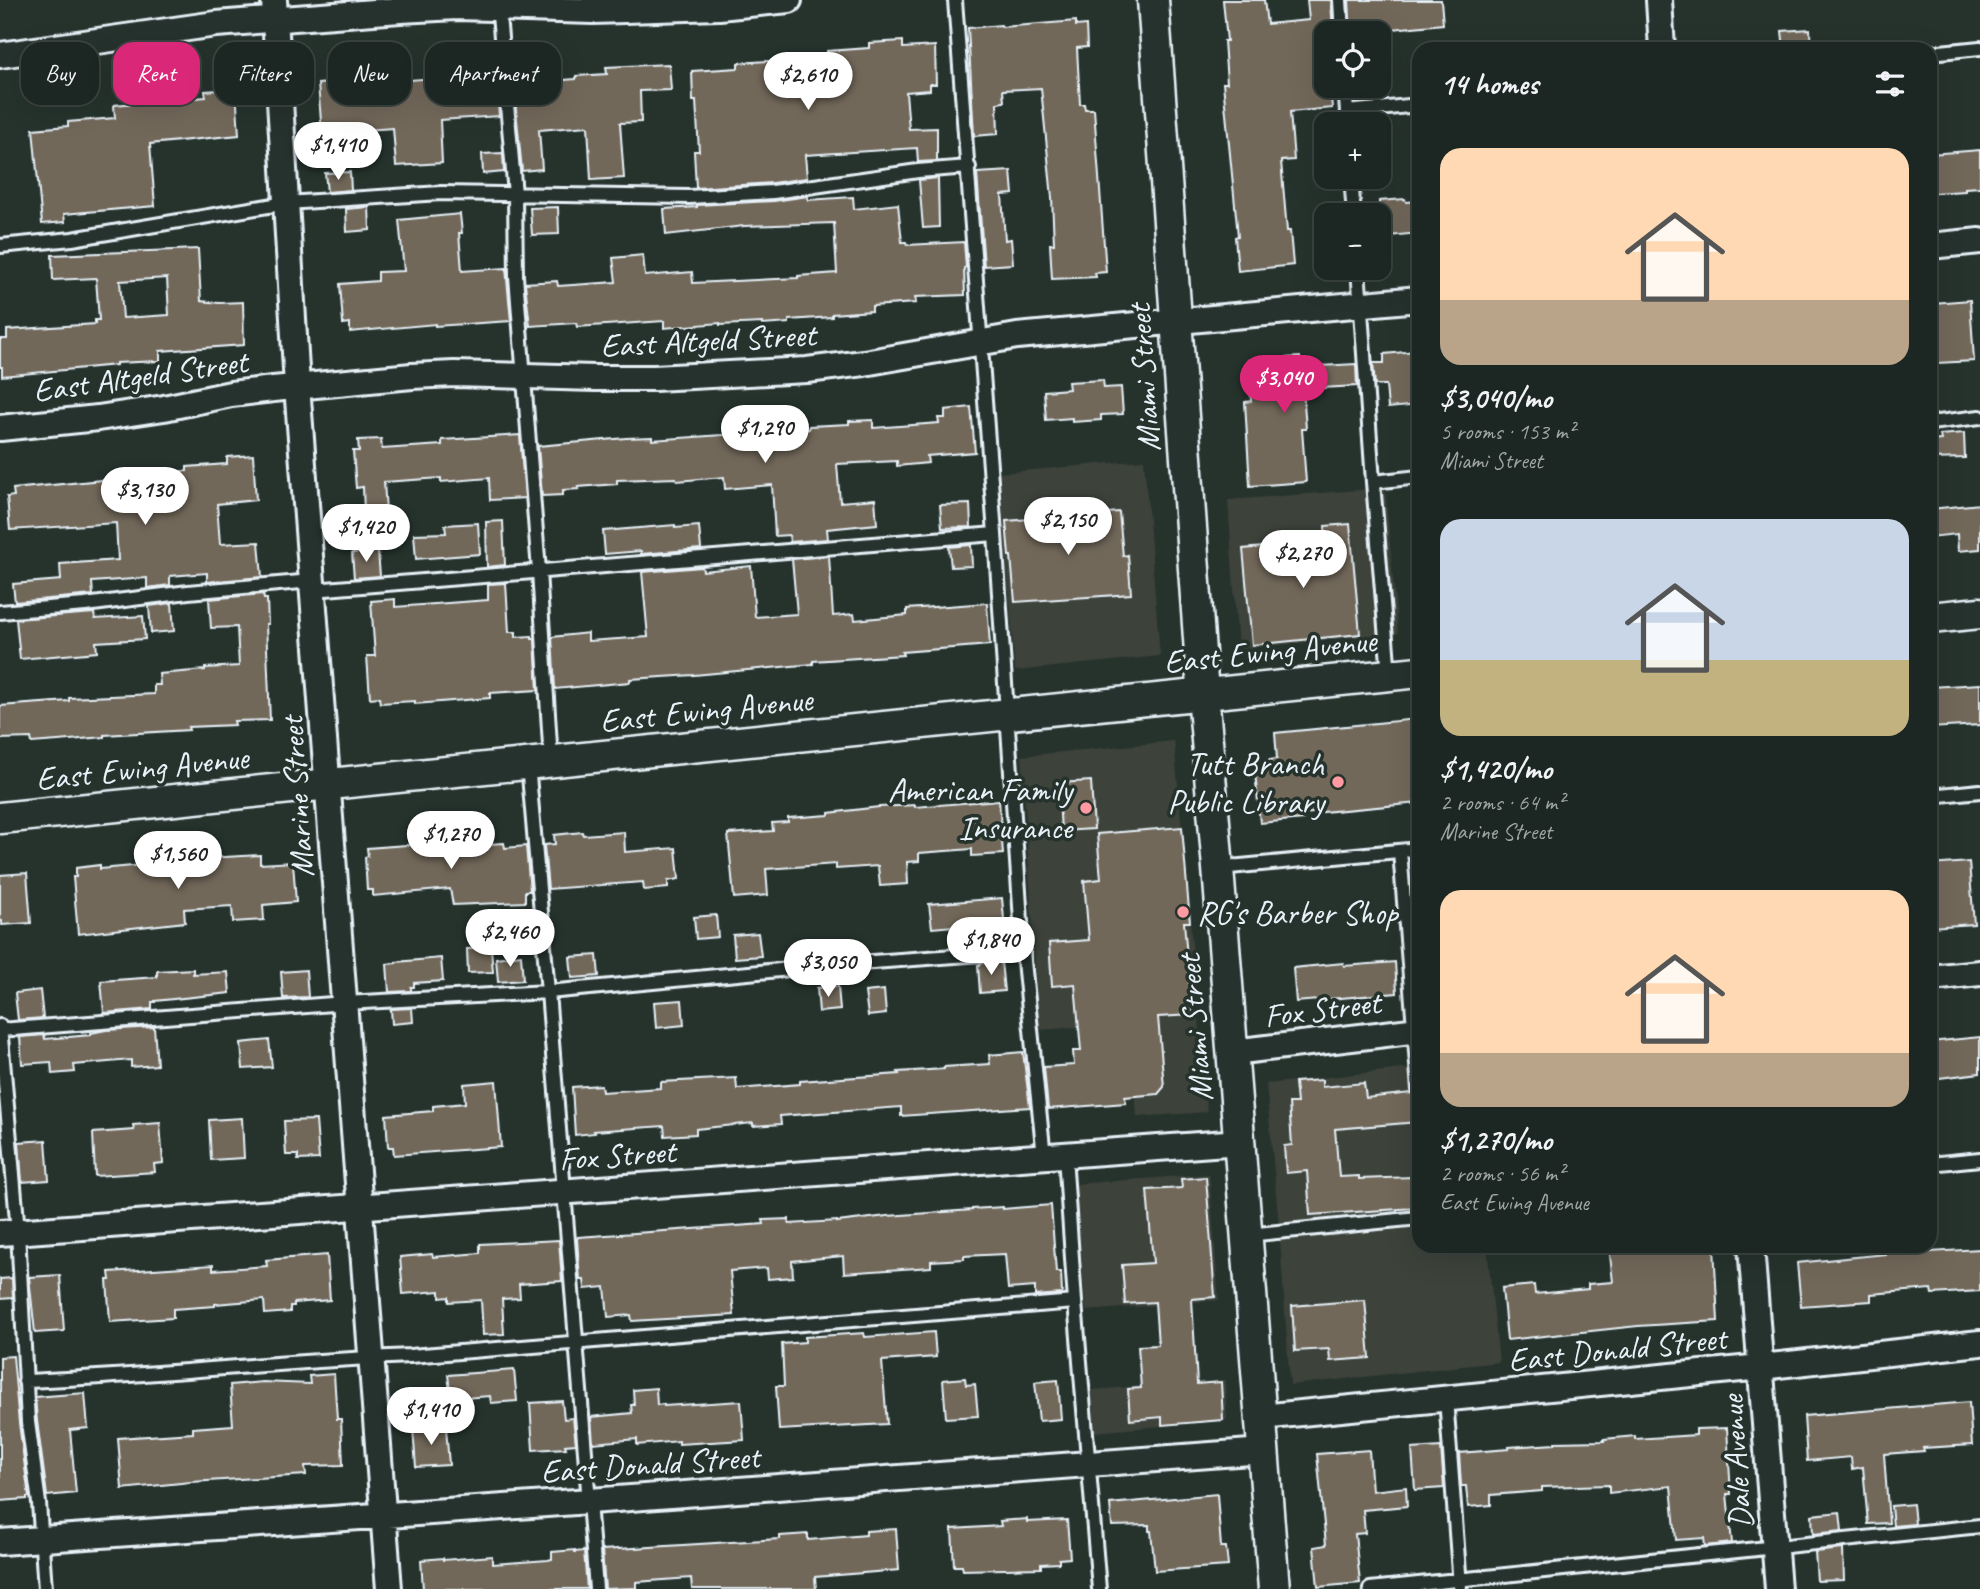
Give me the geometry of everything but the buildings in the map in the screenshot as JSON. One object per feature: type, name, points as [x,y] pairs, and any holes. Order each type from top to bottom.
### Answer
[{"type":"street","points":[[0,55],[216,24],[275,10],[400,9],[498,4],[607,10],[719,7],[789,0]]},
{"type":"street","name":"Miami Street","points":[[1153,0],[1203,694],[1274,1589]]},
{"type":"street","points":[[1658,0],[1661,42]]},
{"type":"street","name":"Marine Street","points":[[275,10],[297,386],[389,1589]]},
{"type":"street","points":[[1937,245],[1980,241]]},
{"type":"street","name":"East Altgeld Street","points":[[0,428],[98,418],[231,394],[297,386],[412,376],[595,378],[756,374],[864,363],[1017,336],[1412,300]]},
{"type":"street","points":[[1937,617],[1980,613]]},
{"type":"street","name":"East Ewing Avenue","points":[[0,818],[1412,673]]},
{"type":"street","points":[[1937,977],[1980,973]]},
{"type":"street","name":"Fox Street","points":[[1233,1052],[1412,1031]]},
{"type":"street","name":"Fox Street","points":[[9,1232],[1240,1142]]},
{"type":"street","name":"Dale Avenue","points":[[1752,1253],[1778,1589]]},
{"type":"street","name":"East Donald Street","points":[[1261,1417],[1980,1343]]},
{"type":"street","name":"East Donald Street","points":[[0,1542],[1264,1451]]},
{"type":"lane","points":[[955,0],[1023,951],[1055,1156],[1074,1302],[1099,1589]]},
{"type":"lane","points":[[1340,0],[1341,21]]},
{"type":"lane","points":[[498,4],[515,194],[516,276],[539,571],[539,763],[548,992],[596,1589]]},
{"type":"lane","points":[[1937,52],[1980,48]]},
{"type":"lane","points":[[1380,112],[1412,106]]},
{"type":"lane","points":[[0,246],[72,239],[286,204],[441,193],[689,197],[773,192],[918,171],[969,167]]},
{"type":"lane","points":[[1359,280],[1389,675]]},
{"type":"lane","points":[[1937,422],[1980,418]]},
{"type":"lane","points":[[1373,482],[1412,478]]},
{"type":"lane","points":[[0,612],[86,605],[188,592],[539,571],[995,534]]},
{"type":"lane","points":[[1937,795],[1980,792]]},
{"type":"lane","points":[[1218,868],[1412,850]]},
{"type":"lane","points":[[1400,851],[1412,977]]},
{"type":"lane","points":[[45,1589],[9,1232],[0,1028],[345,1003],[548,992],[832,965],[1023,951]]},
{"type":"lane","points":[[1937,1163],[1980,1159]]},
{"type":"lane","points":[[1247,1235],[1412,1219]]},
{"type":"lane","points":[[26,1381],[410,1356],[1074,1302]]},
{"type":"lane","points":[[1446,1398],[1460,1585]]},
{"type":"lane","points":[[1370,1589],[1460,1585],[1980,1526]]},
{"type":"shaded area","points":[[1144,460],[1160,656],[1015,671],[1000,473]]},
{"type":"shaded area","points":[[1385,488],[1398,633],[1238,649],[1228,500]]},
{"type":"shaded area","points":[[1174,741],[1207,1112],[1137,1117],[1130,1023],[1039,1030],[1022,756]]},
{"type":"shaded area","points":[[1411,1068],[1412,1212],[1279,1226],[1266,1084]]},
{"type":"shaded area","points":[[1209,1174],[1219,1300],[1086,1311],[1075,1184]]},
{"type":"shaded area","points":[[1412,1227],[1412,1253],[1488,1253],[1499,1362],[1290,1385],[1280,1240]]},
{"type":"shaded area","points":[[1225,1380],[1227,1420],[1095,1432],[1092,1390]]},
{"type":"place","name":"Tutt Branch Public Library","points":[[1338,782]]},
{"type":"place","name":"American Family Insurance","points":[[1086,808]]},
{"type":"place","name":"RG's Barber Shop","points":[[1183,912]]}]
